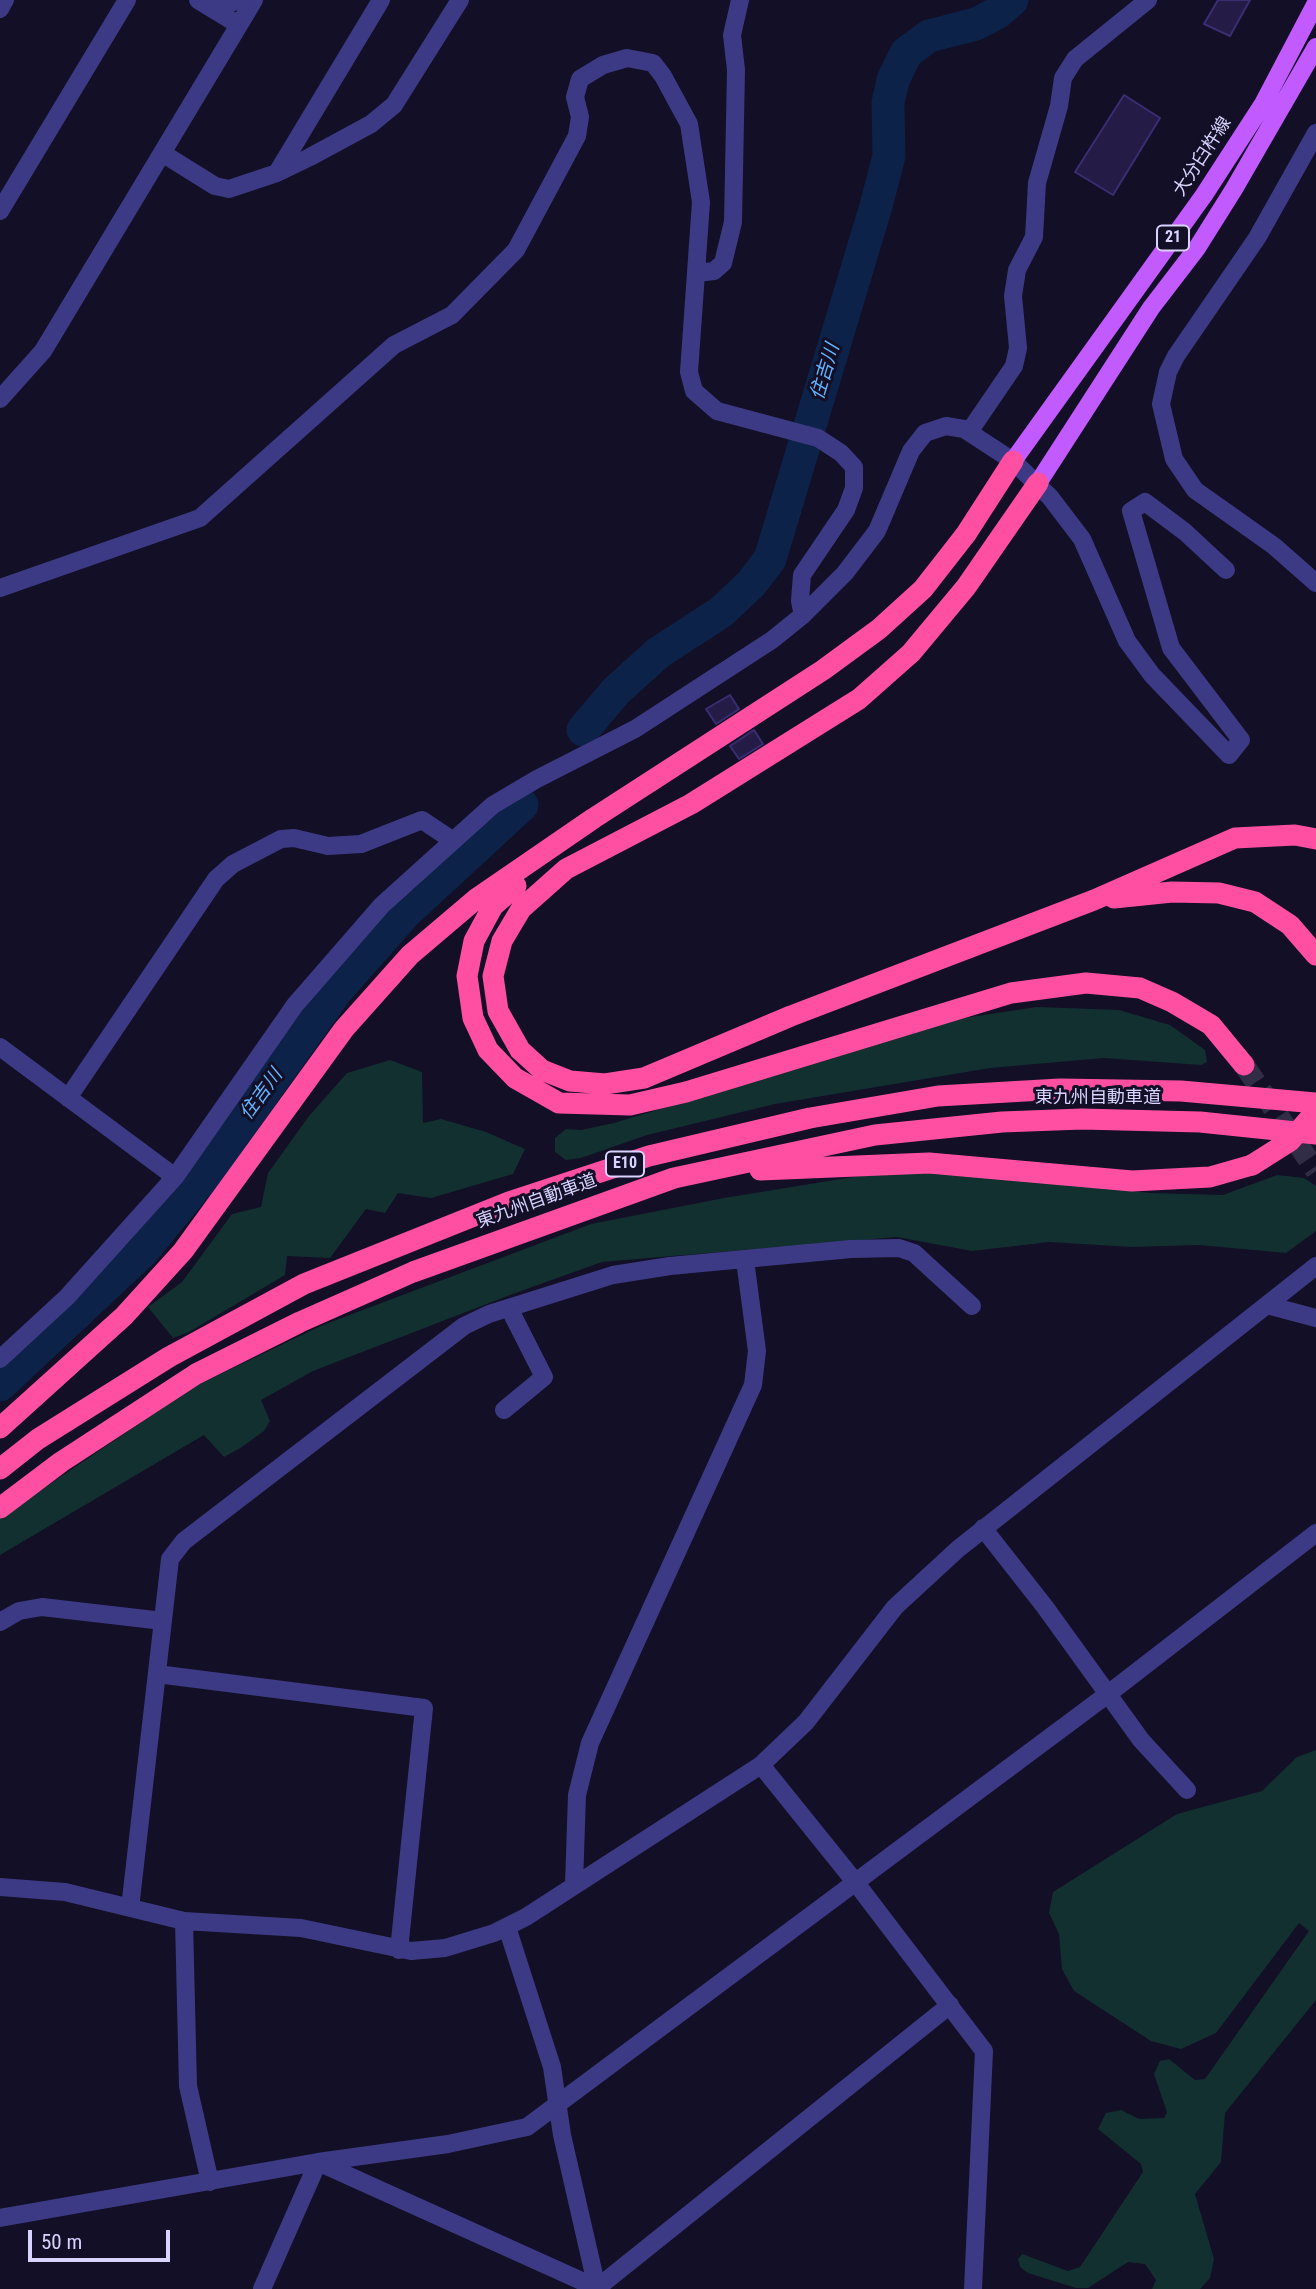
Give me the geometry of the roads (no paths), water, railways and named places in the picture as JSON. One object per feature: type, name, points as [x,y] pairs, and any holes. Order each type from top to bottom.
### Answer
[{"type":"highway","points":[[0,1429],[115,1325],[183,1251],[344,1029],[410,955],[476,899],[594,818],[823,670],[879,629],[923,589],[966,534],[1013,461]]},
{"type":"highway","points":[[1038,484],[966,587],[911,653],[859,699],[691,804],[566,869],[539,891],[522,909],[502,941],[494,976],[495,995],[511,1038],[542,1070],[570,1081],[626,1081],[675,1066],[791,1016],[1094,900],[1236,838],[1295,835],[1316,839]]},
{"type":"highway","points":[[594,818],[493,906],[474,941],[467,976],[473,1018],[488,1050],[515,1078],[559,1103],[630,1105],[686,1092],[1012,993],[1086,983],[1140,988],[1172,1002],[1211,1026],[1244,1065]]},
{"type":"highway","points":[[1094,900],[1172,892],[1219,893],[1255,902],[1290,925],[1316,955]]},
{"type":"highway","name":"東九州自動車道","points":[[0,1469],[38,1439],[169,1357],[304,1284],[509,1202],[649,1156],[810,1118],[938,1096],[1060,1088],[1181,1091],[1316,1103]]},
{"type":"highway","points":[[674,1178],[775,1168],[929,1163],[1132,1181],[1210,1177],[1252,1165],[1290,1141],[1316,1111]]},
{"type":"highway","name":"東九州自動車道","points":[[0,1508],[61,1462],[196,1374],[300,1322],[413,1272],[674,1178],[875,1135],[1002,1122],[1082,1119],[1200,1122],[1316,1135]]},
{"type":"main road","name":"大分臼杵線","points":[[1013,461],[1204,195],[1263,104],[1316,3]]},
{"type":"main road","name":"21","points":[[1038,484],[1151,308],[1197,248],[1316,47]]},
{"type":"street","points":[[0,9],[5,0]]},
{"type":"street","points":[[0,211],[127,0]]},
{"type":"street","points":[[199,0],[225,4],[242,0]]},
{"type":"street","points":[[199,0],[239,25]]},
{"type":"street","points":[[0,399],[43,351],[254,0]]},
{"type":"street","points":[[277,173],[381,0]]},
{"type":"street","points":[[162,153],[229,189],[277,173],[370,124],[394,105],[460,0]]},
{"type":"street","points":[[697,273],[714,271],[723,263],[733,222],[736,71],[732,35],[740,0]]},
{"type":"street","points":[[969,432],[1014,366],[1018,348],[1013,296],[1017,270],[1034,237],[1037,183],[1059,106],[1063,78],[1075,59],[1148,0]]},
{"type":"street","points":[[0,588],[200,518],[394,345],[459,309],[516,250],[577,136],[580,117],[575,97],[580,79],[603,65],[626,58],[653,63],[689,124],[701,202],[689,372],[694,391],[717,411],[818,438],[841,453],[854,467],[854,488],[846,510],[802,575],[800,601],[803,615]]},
{"type":"street","points":[[1316,133],[1257,239],[1176,356],[1168,372],[1161,404],[1174,458],[1195,490],[1274,545],[1316,583]]},
{"type":"street","points":[[0,1359],[67,1297],[176,1177],[319,976],[382,905],[452,839],[514,792],[635,729],[772,640],[803,615],[845,573],[877,531],[919,437],[941,427],[954,427],[969,432],[1013,461],[1038,484],[1082,539],[1127,640],[1152,675],[1229,755],[1241,740],[1171,648],[1131,511],[1144,502],[1185,532],[1226,570]]},
{"type":"street","points":[[68,1098],[216,880],[233,864],[281,839],[294,838],[328,846],[361,844],[422,820],[452,839]]},
{"type":"street","points":[[0,1047],[176,1177]]},
{"type":"street","points":[[130,1908],[170,1559],[184,1541],[464,1326],[509,1308],[613,1275],[745,1260],[899,1248],[926,1260],[972,1306]]},
{"type":"street","points":[[574,1884],[577,1795],[590,1743],[753,1385],[757,1351],[745,1260]]},
{"type":"street","points":[[0,1887],[57,1891],[184,1921],[301,1928],[398,1950],[445,1948],[507,1927],[761,1765],[806,1721],[895,1607],[983,1528],[1316,1266]]},
{"type":"street","points":[[1267,1305],[1316,1318]]},
{"type":"street","points":[[504,1410],[544,1377],[509,1308]]},
{"type":"street","points":[[983,1528],[1141,1740],[1187,1790]]},
{"type":"street","points":[[0,2218],[318,2162],[513,2132],[527,2127],[1108,1694],[1316,1533]]},
{"type":"street","points":[[0,1622],[19,1611],[42,1607],[163,1621]]},
{"type":"street","points":[[157,1674],[424,1708],[398,1950]]},
{"type":"street","points":[[761,1765],[856,1883],[980,2045],[986,2060],[974,2289]]},
{"type":"street","points":[[184,1921],[188,2085],[210,2182]]},
{"type":"street","points":[[507,1927],[547,2052],[556,2107],[597,2288]]},
{"type":"street","points":[[597,2288],[950,2005]]},
{"type":"street","points":[[318,2162],[597,2288]]},
{"type":"street","points":[[262,2289],[318,2162]]},
{"type":"waterway","name":"住吉川","points":[[583,730],[616,691],[658,653],[721,612],[751,584],[770,559],[889,156],[888,103],[893,80],[906,53],[929,36],[976,24],[997,13],[1012,0]]},
{"type":"waterway","name":"住吉川","points":[[0,1385],[143,1251],[205,1175],[337,990],[406,912],[522,805]]},
{"type":"tunnel","points":[[1244,1065],[1316,1171]]}]
